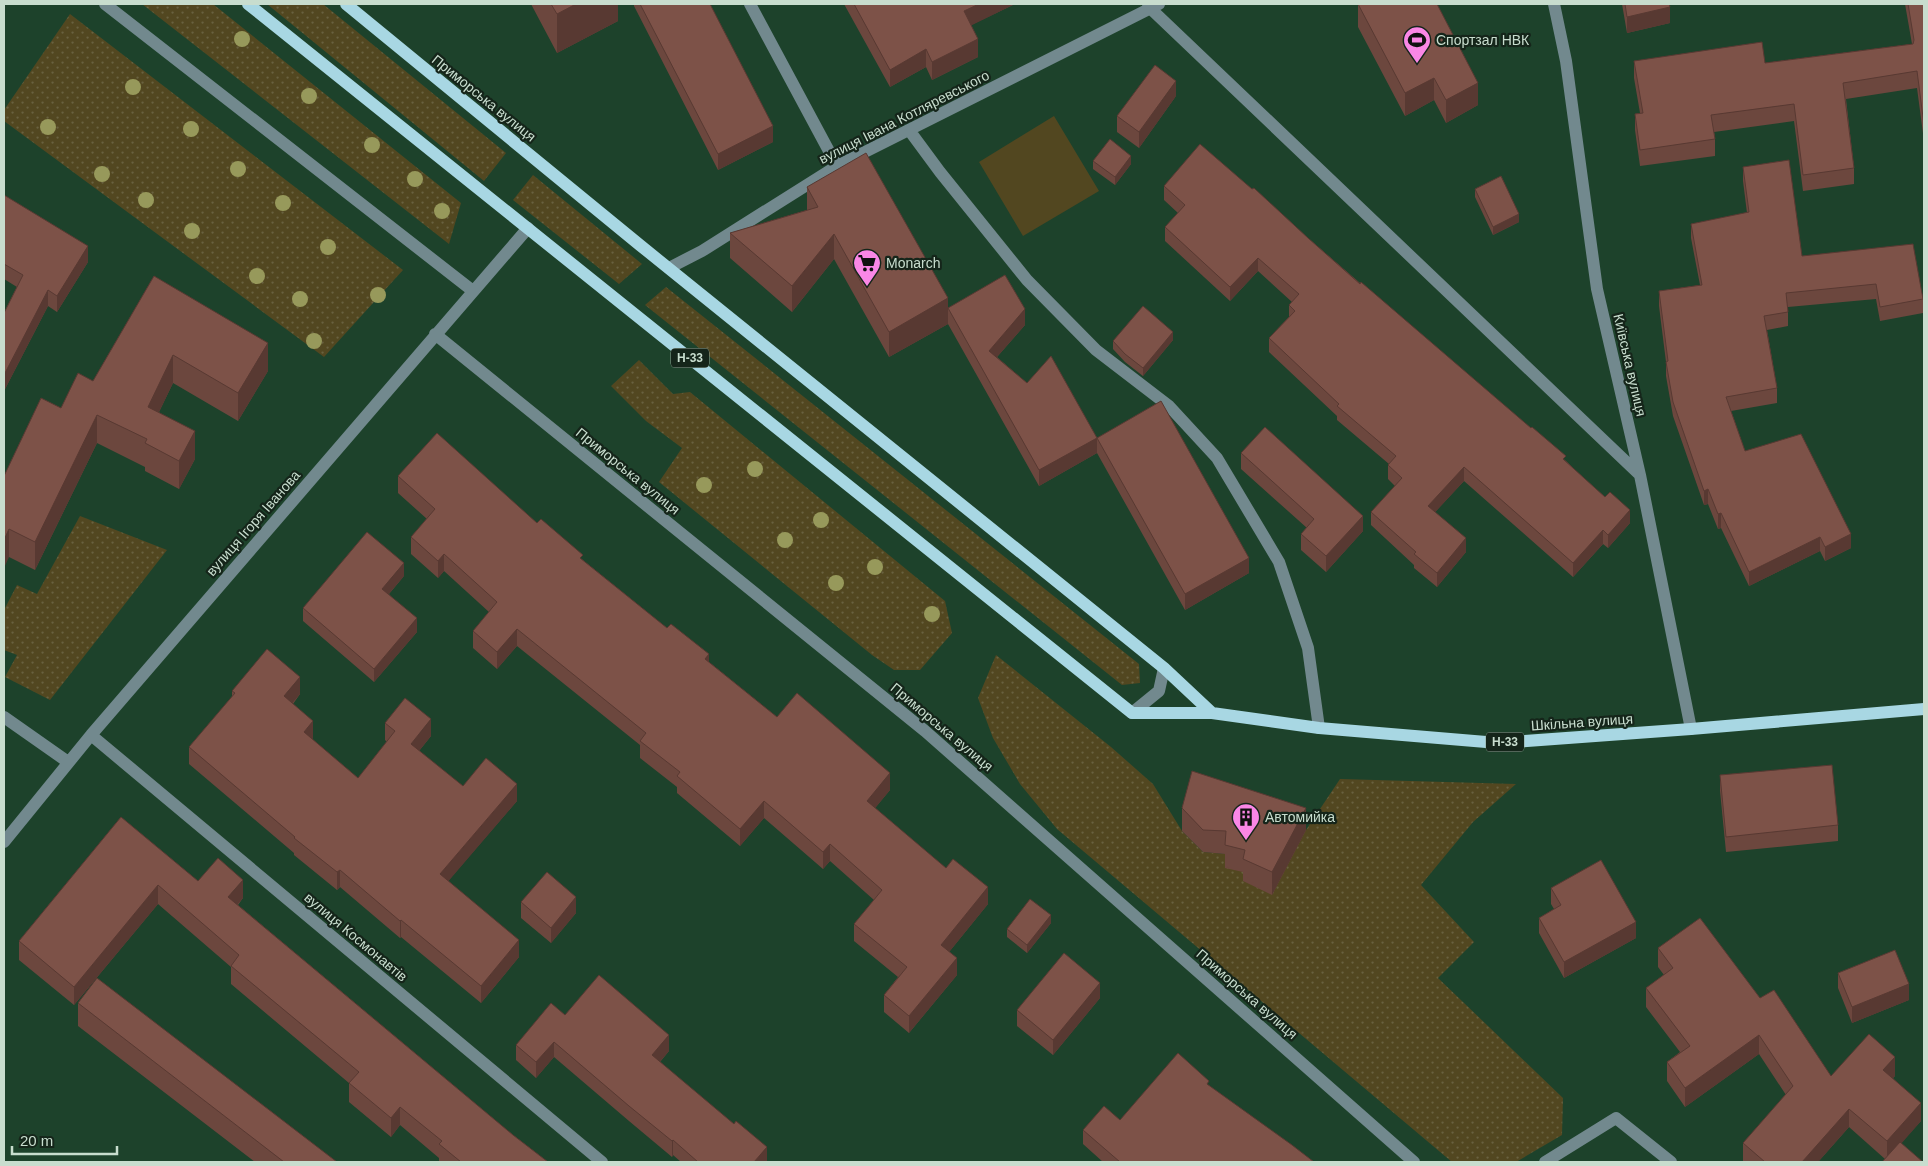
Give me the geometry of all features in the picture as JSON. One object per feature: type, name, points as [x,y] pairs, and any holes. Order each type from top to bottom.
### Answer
[{"type":"main road","name":"Н-33","points":[[248,4],[1132,713],[1212,713]]},
{"type":"main road","name":"Приморська вулиця","points":[[346,4],[1164,668],[1212,713]]},
{"type":"main road","name":"Шкільна вулиця","points":[[1212,713],[1319,728],[1498,743],[1924,709]]},
{"type":"street","points":[[105,4],[473,291]]},
{"type":"street","points":[[750,4],[837,166]]},
{"type":"street","name":"Київська вулиця","points":[[1554,4],[1566,61],[1597,289],[1640,476],[1691,729]]},
{"type":"street","points":[[1153,5],[1640,476]]},
{"type":"street","name":"вулиця Івана Котляревського","points":[[669,268],[702,251],[837,166],[1153,5]]},
{"type":"street","points":[[909,130],[940,172],[1027,280],[1096,350],[1169,406],[1217,458],[1278,562],[1308,648],[1319,728]]},
{"type":"street","name":"вулиця Ігоря Іванова","points":[[4,842],[91,735],[528,228]]},
{"type":"street","name":"Приморська вулиця","points":[[435,334],[925,730],[1414,1162]]},
{"type":"street","points":[[1132,713],[1159,692],[1164,668]]},
{"type":"street","points":[[4,717],[68,762]]},
{"type":"street","name":"вулиця Космонавтів","points":[[91,735],[602,1162]]},
{"type":"street","points":[[1545,1162],[1616,1118],[1671,1162]]},
{"type":"shaded area","points":[[142,4],[213,4],[461,203],[449,244]]},
{"type":"shaded area","points":[[267,4],[323,4],[506,153],[484,181]]},
{"type":"shaded area","points":[[70,14],[403,270],[324,357],[4,121],[4,110]]},
{"type":"shaded area","points":[[1054,116],[1099,191],[1023,236],[979,162]]},
{"type":"shaded area","points":[[533,175],[642,264],[619,284],[513,200]]},
{"type":"shaded area","points":[[666,287],[1139,664],[1140,683],[1122,685],[645,305]]},
{"type":"shaded area","points":[[639,360],[673,394],[690,392],[945,601],[952,633],[920,670],[894,670],[872,655],[659,482],[682,448],[646,421],[611,386]]},
{"type":"shaded area","points":[[80,516],[167,550],[50,700],[5,677],[17,655],[4,650],[4,610],[17,585],[37,594]]},
{"type":"shaded area","points":[[996,655],[1111,747],[1153,784],[1182,831],[1203,852],[1226,854],[1306,830],[1340,779],[1516,784],[1473,822],[1421,885],[1474,942],[1438,978],[1563,1098],[1562,1135],[1516,1162],[1452,1162],[1057,829],[1020,784],[993,738],[978,698]]},
{"type":"building","points":[[551,4],[576,4],[557,14]]},
{"type":"building","points":[[640,4],[710,4],[773,126],[718,154]]},
{"type":"building","points":[[854,4],[979,4],[964,11],[978,39],[932,62],[926,49],[890,70]]},
{"type":"building","name":"Спортзал НВК","points":[[1358,4],[1437,4],[1478,83],[1446,100],[1434,78],[1405,93]]},
{"type":"building","points":[[1625,4],[1669,4],[1670,7],[1627,17]]},
{"type":"building","points":[[1908,4],[1924,4],[1924,125],[1917,71],[1843,83],[1854,168],[1803,175],[1794,104],[1711,115],[1715,139],[1640,150],[1635,114],[1643,113],[1634,61],[1762,42],[1765,63],[1913,44]]},
{"type":"building","points":[[1155,65],[1176,81],[1139,132],[1117,116]]},
{"type":"building","points":[[1110,139],[1131,156],[1115,177],[1093,161]]},
{"type":"building","points":[[1200,144],[1252,189],[1254,188],[1360,284],[1361,282],[1566,456],[1563,459],[1605,497],[1610,492],[1630,510],[1608,535],[1603,530],[1573,563],[1464,467],[1428,506],[1466,538],[1437,573],[1414,554],[1416,552],[1371,512],[1402,478],[1388,465],[1396,456],[1337,406],[1339,404],[1269,338],[1295,311],[1289,305],[1299,294],[1258,258],[1230,287],[1165,227],[1185,205],[1164,186]]},
{"type":"building","points":[[866,153],[948,298],[889,332],[834,234],[792,286],[730,233],[818,207],[807,187]]},
{"type":"building","points":[[1789,160],[1802,256],[1913,244],[1923,299],[1880,307],[1876,284],[1786,293],[1788,312],[1764,316],[1777,388],[1726,397],[1745,451],[1801,434],[1851,534],[1825,547],[1820,537],[1749,572],[1721,513],[1718,514],[1708,489],[1704,491],[1673,402],[1666,362],[1668,361],[1659,291],[1702,285],[1691,224],[1749,212],[1743,167]]},
{"type":"building","points":[[1501,176],[1519,214],[1493,227],[1475,189]]},
{"type":"building","points":[[4,195],[88,246],[57,296],[48,290],[4,375],[4,313],[23,275],[4,264]]},
{"type":"building","points":[[1005,275],[1025,309],[989,351],[1027,383],[1051,356],[1097,438],[1039,470],[948,308]]},
{"type":"building","points":[[154,276],[268,343],[238,393],[173,355],[148,407],[195,431],[179,461],[145,443],[147,439],[97,415],[35,542],[9,529],[4,540],[4,476],[41,398],[61,408],[78,373],[93,381]]},
{"type":"building","points":[[1143,306],[1173,332],[1143,368],[1125,354],[1113,341]]},
{"type":"building","points":[[1161,401],[1249,558],[1185,594],[1097,438]]},
{"type":"building","points":[[1265,427],[1363,516],[1326,556],[1301,534],[1314,519],[1241,453]]},
{"type":"building","points":[[437,433],[537,523],[541,519],[583,555],[580,558],[667,628],[671,624],[709,654],[705,659],[777,717],[797,693],[890,773],[867,801],[946,868],[953,859],[988,887],[941,945],[957,958],[909,1016],[884,995],[907,967],[854,924],[882,890],[830,844],[823,852],[764,801],[740,829],[677,776],[680,772],[640,741],[646,733],[517,629],[497,652],[473,631],[497,602],[444,554],[438,561],[411,537],[435,509],[398,476]]},
{"type":"building","points":[[367,532],[404,563],[382,589],[417,618],[374,669],[303,608]]},
{"type":"building","points":[[267,649],[300,677],[284,696],[313,721],[304,732],[358,778],[395,731],[385,723],[405,698],[431,719],[411,744],[463,786],[486,758],[517,784],[440,874],[519,940],[481,986],[340,870],[337,872],[294,838],[189,747],[235,693],[232,691]]},
{"type":"building","points":[[1832,765],[1838,825],[1726,837],[1720,775]]},
{"type":"building","points":[[1192,771],[1306,808],[1272,872],[1243,859],[1245,850],[1225,845],[1226,831],[1203,830],[1182,808]]},
{"type":"building","points":[[121,817],[198,881],[218,858],[243,880],[228,897],[513,1135],[548,1162],[461,1162],[439,1144],[442,1141],[400,1107],[391,1118],[349,1083],[359,1072],[231,966],[239,955],[158,885],[74,987],[19,941]]},
{"type":"building","points":[[1601,860],[1636,922],[1564,962],[1539,918],[1561,905],[1551,888]]},
{"type":"building","points":[[547,872],[576,897],[551,928],[521,902]]},
{"type":"building","points":[[1030,899],[1051,915],[1027,945],[1007,929]]},
{"type":"building","points":[[1700,918],[1760,998],[1774,990],[1831,1076],[1869,1034],[1895,1057],[1883,1070],[1921,1103],[1887,1141],[1849,1109],[1802,1162],[1765,1162],[1743,1143],[1793,1086],[1759,1035],[1685,1088],[1667,1062],[1690,1046],[1646,988],[1673,968],[1658,948]]},
{"type":"building","points":[[1895,950],[1909,984],[1852,1007],[1838,973]]},
{"type":"building","points":[[1064,953],[1100,983],[1053,1040],[1017,1010]]},
{"type":"building","points":[[599,975],[669,1035],[652,1055],[734,1124],[736,1121],[767,1147],[754,1162],[698,1162],[554,1042],[536,1062],[516,1045],[551,1003],[565,1015]]},
{"type":"building","points":[[97,978],[337,1162],[284,1162],[78,1003]]},
{"type":"building","points":[[1178,1053],[1209,1081],[1207,1084],[1314,1162],[1120,1162],[1083,1130],[1104,1106],[1120,1120]]},
{"type":"building","points":[[1900,1142],[1923,1162],[1882,1162]]},
{"type":"place","name":"Спортзал НВК","points":[[1417,64]]},
{"type":"place","name":"Monarch","points":[[867,287]]},
{"type":"place","name":"Автомийка","points":[[1246,841]]}]
